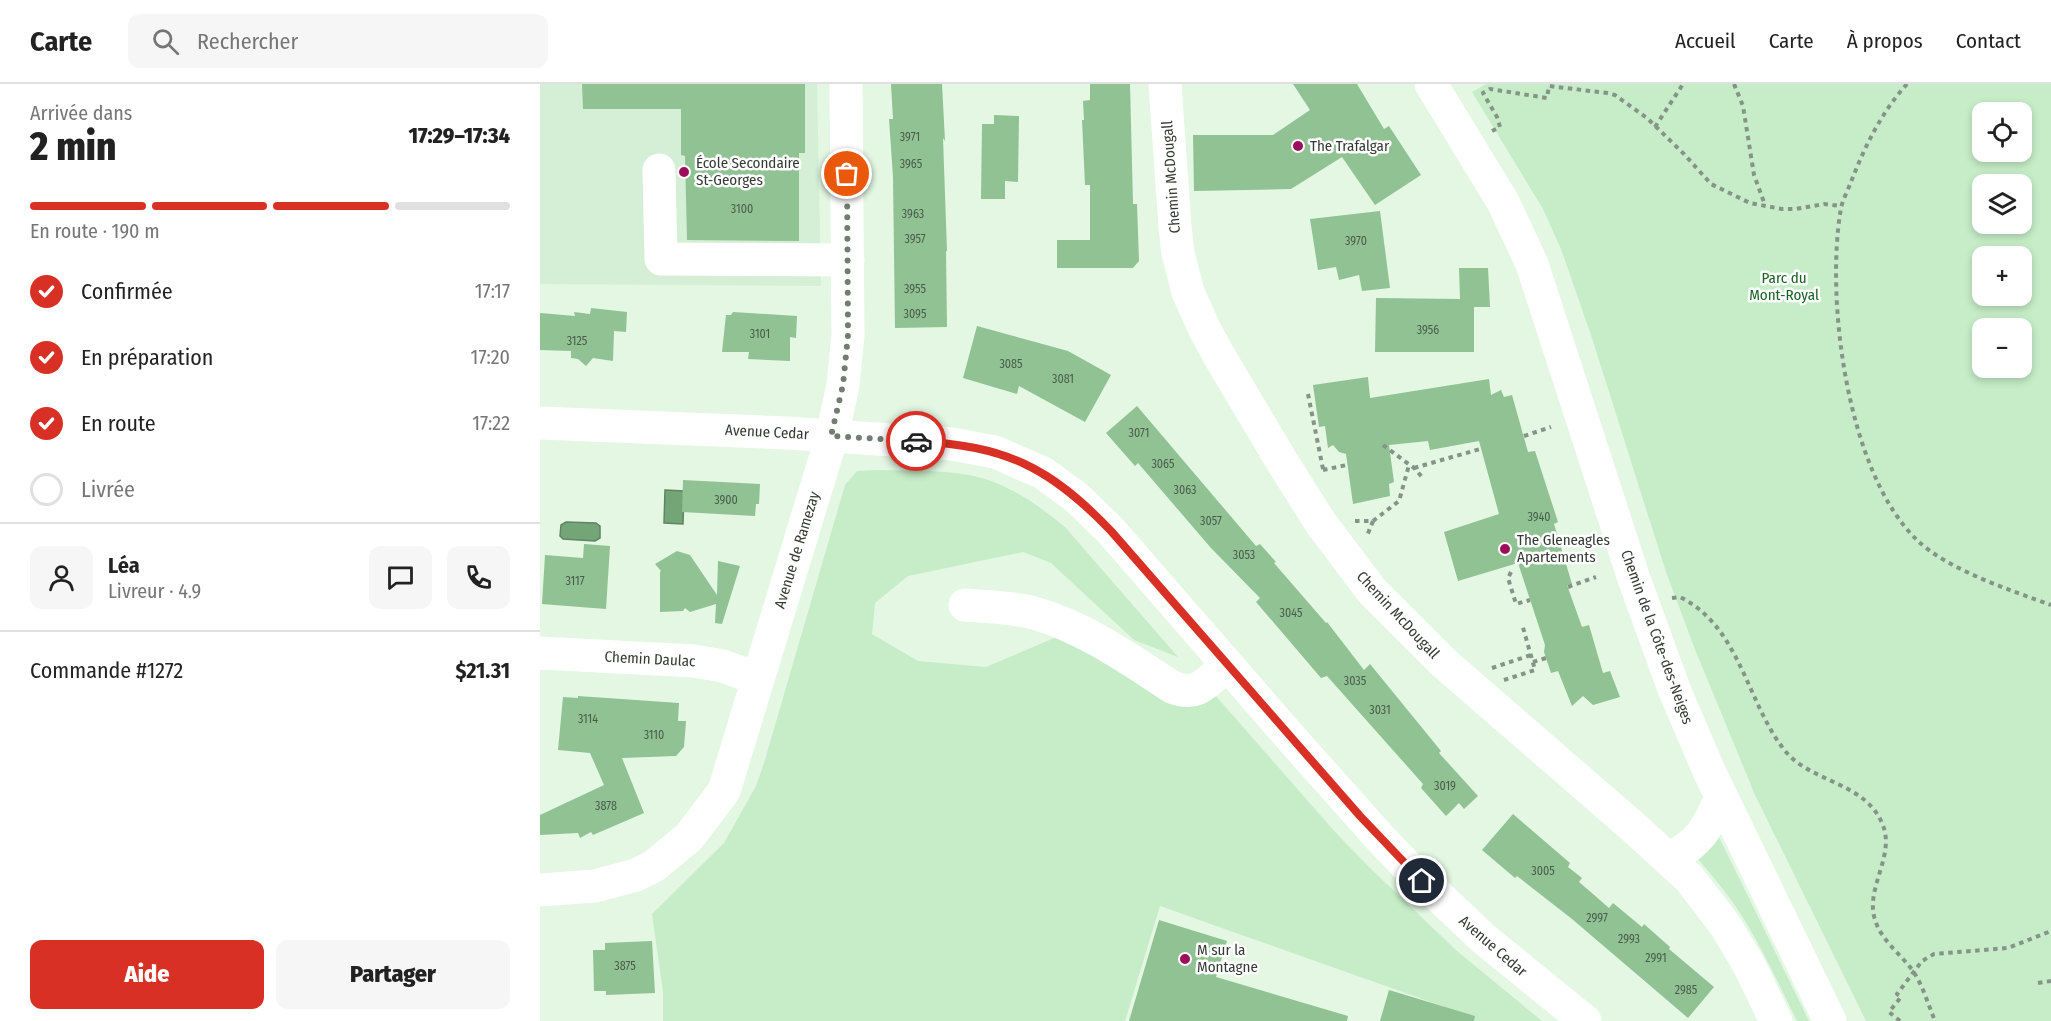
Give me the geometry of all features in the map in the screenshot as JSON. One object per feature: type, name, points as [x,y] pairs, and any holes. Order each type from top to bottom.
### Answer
[{"type":"street","name":"Avenue de Ramezay","points":[[540,890],[595,886],[636,875],[654,866],[689,837],[724,791],[831,436],[843,385],[847,352],[848,260],[846,84]]},
{"type":"street","name":"Chemin McDougall","points":[[1165,84],[1175,227],[1180,263],[1188,292],[1218,354],[1320,522],[1372,591],[1444,663],[1670,859],[1700,890],[1725,925],[1763,1012]]},
{"type":"street","name":"Chemin de la Côte-des-Neiges","points":[[1431,84],[1503,202],[1532,264],[1646,613],[1674,689],[1721,798],[1830,1021]]},
{"type":"street","points":[[659,170],[661,259],[848,260]]},
{"type":"street","name":"Avenue Cedar","points":[[540,423],[787,432],[966,445],[1007,456],[1043,473],[1067,489],[1097,517],[1381,839],[1436,896],[1516,967],[1585,1021]]},
{"type":"street","points":[[965,605],[1033,613],[1062,623],[1096,639],[1183,692],[1191,692],[1201,686],[1227,665]]},
{"type":"street","name":"Chemin Daulac","points":[[540,653],[694,661],[723,666],[758,679]]},
{"type":"street","points":[[1670,859],[1688,849],[1701,836],[1721,798]]},
{"type":"path","points":[[1655,126],[1683,84]]},
{"type":"path","points":[[1734,84],[1743,106],[1754,175],[1765,206]]},
{"type":"path","points":[[1905,85],[1874,130],[1841,206],[1835,271],[1840,345],[1853,411],[1867,454],[1891,507],[1918,542],[1954,565],[1982,579],[2051,605]]},
{"type":"path","points":[[1492,131],[1500,127],[1483,93],[1490,89],[1547,98],[1549,86],[1615,95],[1647,118],[1711,184],[1750,203],[1782,209],[1824,204],[1841,206]]},
{"type":"path","points":[[1308,394],[1323,471],[1347,465]]},
{"type":"path","points":[[1524,436],[1551,427]]},
{"type":"path","points":[[1383,445],[1414,468],[1423,478]]},
{"type":"path","points":[[1414,468],[1480,449]]},
{"type":"path","points":[[1367,537],[1373,521],[1399,501],[1409,465]]},
{"type":"path","points":[[1349,512],[1372,544]]},
{"type":"path","points":[[1355,520],[1373,521]]},
{"type":"path","points":[[1511,572],[1508,578],[1516,604],[1530,600]]},
{"type":"path","points":[[1568,587],[1596,577]]},
{"type":"path","points":[[1672,598],[1680,597],[1692,605],[1721,634],[1779,742],[1795,761],[1853,791],[1862,797],[1878,815],[1883,825],[1887,844],[1874,897],[1874,918],[1890,945],[1914,973],[1935,1021]]},
{"type":"path","points":[[1522,624],[1531,655],[1533,662],[1535,670],[1504,680],[1490,668],[1531,655]]},
{"type":"path","points":[[1533,662],[1546,658]]},
{"type":"path","points":[[1900,1021],[1889,1012],[1901,997],[1897,994],[1922,961],[1934,954],[2008,948],[2051,931]]},
{"type":"path","points":[[2038,983],[2051,981]]},
{"type":"shaded area","name":"École Secondaire St-Georges","points":[[540,84],[817,84],[821,286],[540,284]]},
{"type":"shaded area","points":[[665,490],[684,491],[683,524],[664,523]]},
{"type":"shaded area","points":[[566,522],[596,523],[600,526],[600,538],[595,541],[563,539],[560,536],[561,525]]},
{"type":"green space","name":"Parc du Mont-Royal","points":[[1486,84],[2051,84],[2051,1021],[1866,1021],[1755,795],[1694,647],[1666,572],[1591,335],[1561,249],[1543,209],[1472,92]]},
{"type":"green space","points":[[857,471],[929,471],[969,475],[993,482],[1026,498],[1065,527],[1178,657],[1134,640],[1051,563],[1023,552],[908,576],[875,603],[872,634],[918,661],[986,667],[1066,633],[1208,687],[1336,833],[1370,868],[1457,951],[1542,1021],[1457,1021],[1459,1012],[1160,906],[1125,1021],[663,1021],[663,992],[652,914],[724,843],[756,786],[845,485]]},
{"type":"green space","points":[[1718,835],[1809,1021],[1797,1021],[1748,926],[1725,891],[1697,858]]},
{"type":"building","points":[[582,84],[805,84],[805,153],[799,153],[799,241],[687,240],[685,156],[681,155],[681,109],[583,109]]},
{"type":"building","points":[[891,84],[942,84],[945,141],[943,138],[947,327],[895,328],[893,177],[889,119],[893,119]]},
{"type":"building","points":[[1090,84],[1130,84],[1133,204],[1137,204],[1139,261],[1133,268],[1057,268],[1057,240],[1090,240],[1090,185],[1085,185],[1082,120],[1084,120],[1083,101],[1090,100]]},
{"type":"building","name":"The Trafalgar","points":[[1293,84],[1357,84],[1384,129],[1389,126],[1421,175],[1375,205],[1342,157],[1291,189],[1194,191],[1193,135],[1273,135],[1310,110]]},
{"type":"building","points":[[994,115],[1019,116],[1018,182],[1005,181],[1005,199],[981,199],[982,124],[994,124]]},
{"type":"building","points":[[1380,211],[1390,288],[1362,291],[1359,275],[1339,280],[1336,267],[1318,270],[1310,219]]},
{"type":"building","points":[[1459,268],[1488,268],[1490,307],[1474,307],[1474,352],[1375,352],[1376,298],[1460,299]]},
{"type":"building","points":[[591,308],[627,312],[626,332],[614,331],[613,361],[593,358],[586,366],[578,359],[571,358],[571,351],[540,350],[540,313],[575,316],[574,312],[590,314]]},
{"type":"building","points":[[733,312],[797,316],[796,338],[790,337],[790,361],[748,359],[749,352],[722,352],[726,315],[731,315]]},
{"type":"building","points":[[977,326],[1068,351],[1111,375],[1085,422],[1019,386],[1017,394],[963,378]]},
{"type":"building","name":"The Gleneagles Apartements","points":[[1368,377],[1370,398],[1489,379],[1491,395],[1501,390],[1504,397],[1512,395],[1528,452],[1535,451],[1558,522],[1554,524],[1572,584],[1567,585],[1582,627],[1589,625],[1603,673],[1610,671],[1620,697],[1593,705],[1583,696],[1572,706],[1558,671],[1551,673],[1544,652],[1545,645],[1518,563],[1458,581],[1444,532],[1499,514],[1479,441],[1430,450],[1428,441],[1389,445],[1394,482],[1389,484],[1390,496],[1353,504],[1346,454],[1339,452],[1333,445],[1328,448],[1325,426],[1319,427],[1313,385]]},
{"type":"building","points":[[1137,406],[1256,546],[1260,544],[1276,562],[1274,563],[1327,622],[1364,670],[1370,664],[1441,751],[1439,753],[1478,796],[1464,809],[1459,803],[1446,816],[1421,788],[1423,784],[1327,676],[1321,678],[1256,602],[1260,598],[1211,548],[1138,463],[1135,466],[1106,433]]},
{"type":"building","points":[[683,480],[760,484],[759,504],[756,504],[755,516],[682,512]]},
{"type":"building","points":[[584,544],[610,546],[606,609],[542,604],[545,555],[583,558]]},
{"type":"building","points":[[677,551],[690,555],[717,595],[718,561],[740,566],[722,624],[715,623],[716,604],[690,612],[685,608],[683,611],[660,612],[661,571],[655,564]]},
{"type":"building","points":[[578,696],[679,703],[678,721],[686,721],[684,747],[676,756],[622,758],[644,813],[593,835],[591,832],[580,838],[578,833],[540,835],[540,815],[604,785],[590,753],[558,750],[563,697],[578,698]]},
{"type":"building","points":[[1513,814],[1570,863],[1568,867],[1582,878],[1579,882],[1609,908],[1613,903],[1642,927],[1644,924],[1670,947],[1669,949],[1714,987],[1688,1018],[1572,919],[1517,876],[1515,878],[1482,850]]},
{"type":"building","name":"M sur la Montagne","points":[[1159,920],[1227,941],[1216,977],[1348,1016],[1347,1021],[1129,1021]]},
{"type":"building","points":[[652,941],[655,993],[606,995],[606,991],[594,991],[593,950],[605,950],[605,943]]},
{"type":"building","points":[[1389,990],[1475,1016],[1474,1021],[1380,1021]]},
{"type":"way so far","points":[[847,174],[848,335],[843,385],[831,436],[916,441]]},
{"type":"place","name":"The Trafalgar","points":[[1298,146]]},
{"type":"place","name":"École Secondaire St-Georges","points":[[684,172]]},
{"type":"place","name":"The Gleneagles Apartements","points":[[1505,549]]},
{"type":"place","name":"M sur la Montagne","points":[[1185,959]]},
{"type":"route","points":[[916,441],[966,445],[995,452],[1032,467],[1067,489],[1111,531],[1360,816],[1422,881]]}]
